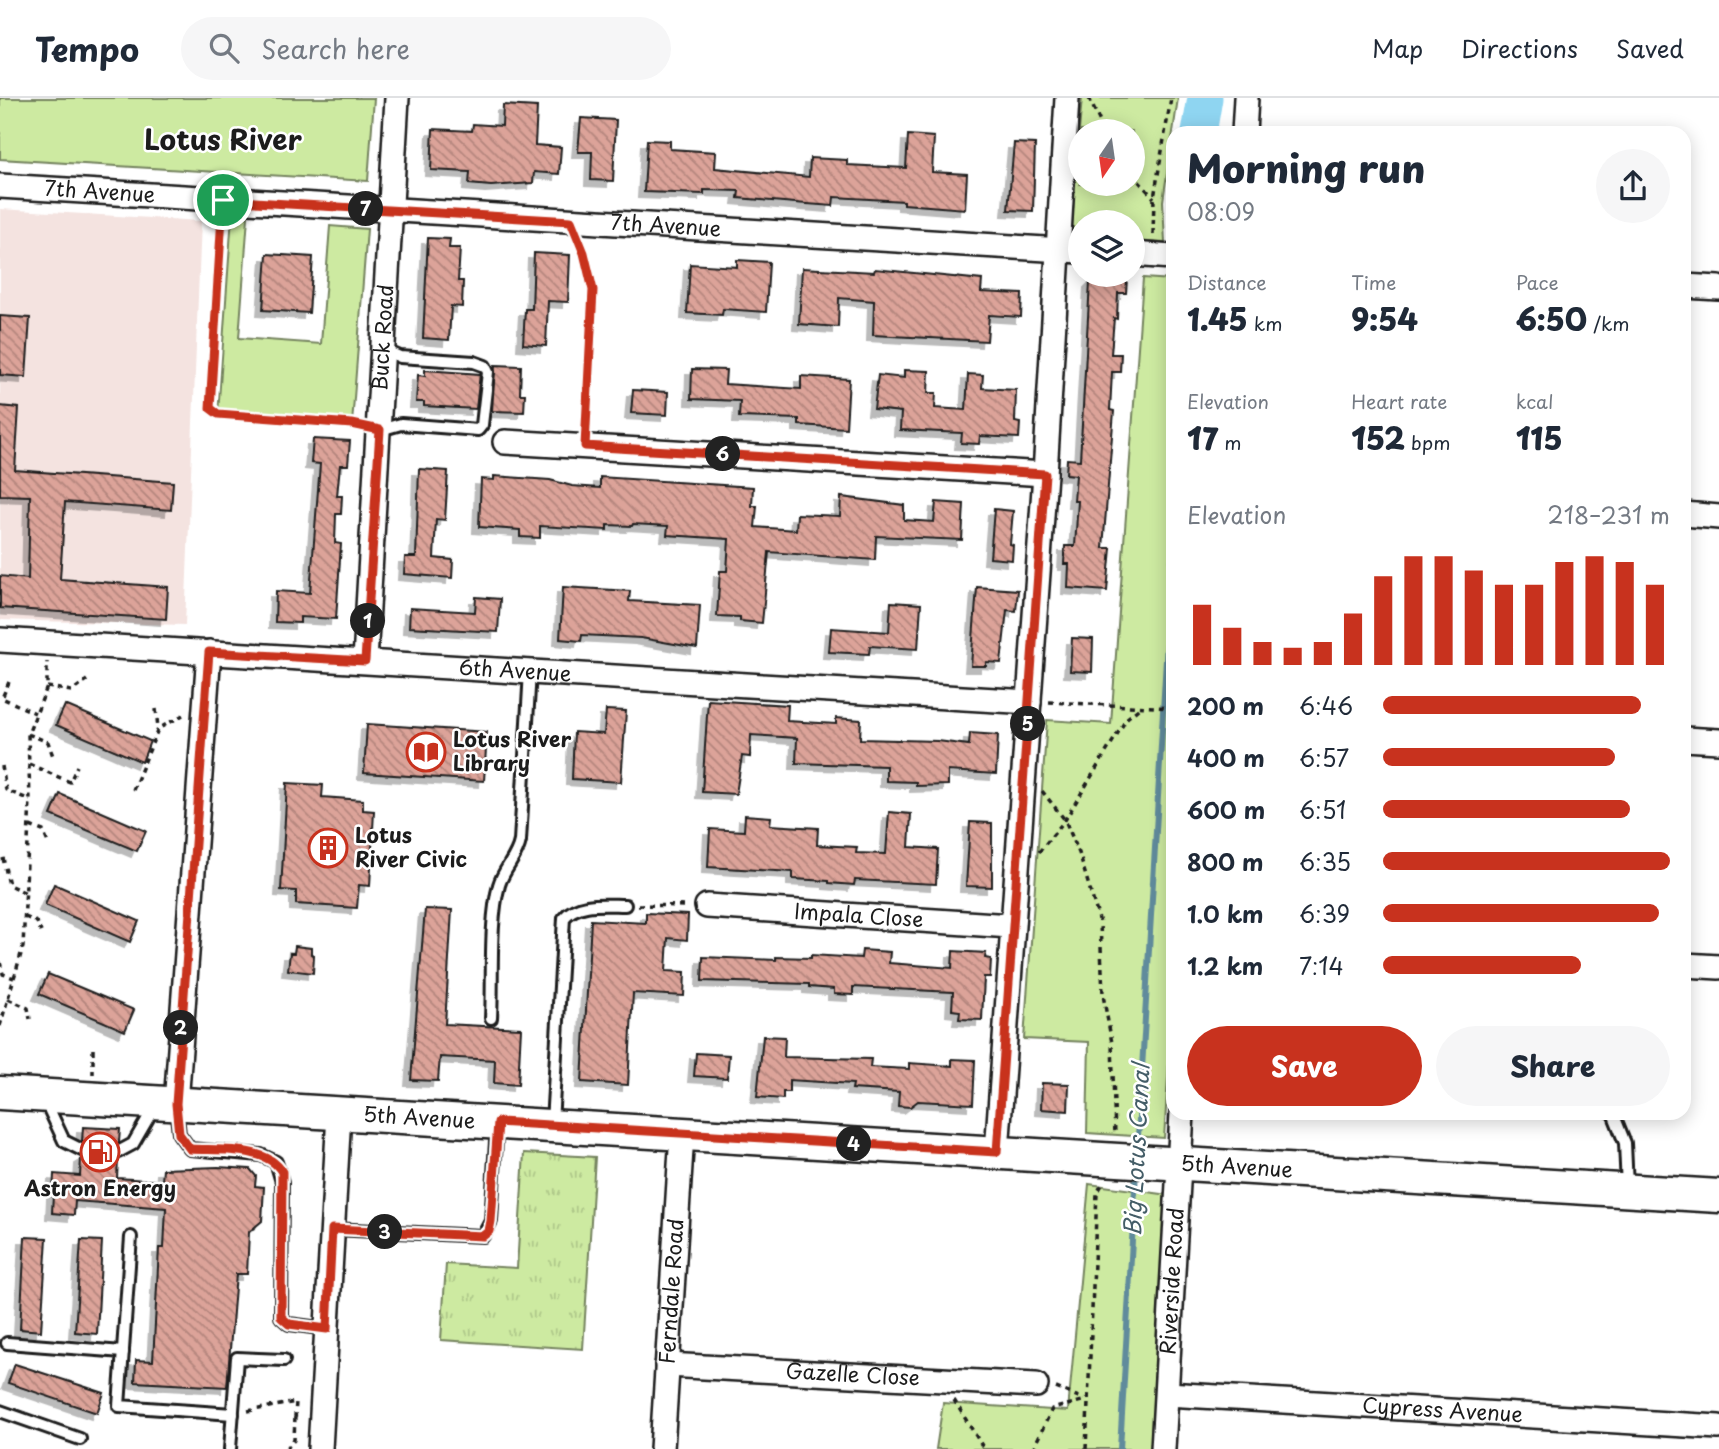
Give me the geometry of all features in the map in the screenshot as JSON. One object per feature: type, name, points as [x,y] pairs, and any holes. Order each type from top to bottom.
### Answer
[{"type":"main road","name":"5th Avenue","points":[[0,1093],[1719,1196]]},
{"type":"street","name":"Buck Road","points":[[365,661],[397,98]]},
{"type":"street","points":[[1067,98],[1068,210]]},
{"type":"street","points":[[1244,126],[1246,98]]},
{"type":"street","name":"7th Avenue","points":[[0,186],[1068,250]]},
{"type":"street","points":[[997,1152],[1045,474],[1068,259]]},
{"type":"street","points":[[1691,286],[1719,288]]},
{"type":"street","points":[[505,442],[1045,474]]},
{"type":"street","points":[[1691,515],[1719,517]]},
{"type":"street","name":"6th Avenue","points":[[0,639],[1029,702]]},
{"type":"street","points":[[166,1104],[209,652]]},
{"type":"street","points":[[1691,739],[1719,741]]},
{"type":"street","name":"Impala Close","points":[[707,906],[1012,926]]},
{"type":"street","points":[[1691,965],[1719,967]]},
{"type":"street","points":[[320,1449],[339,1114]]},
{"type":"street","name":"Riverside Road","points":[[1163,1449],[1167,1394],[1165,1162],[1180,1120]]},
{"type":"street","name":"Ferndale Road","points":[[662,1449],[682,1134]]},
{"type":"street","name":"Gazelle Close","points":[[667,1365],[1036,1385]]},
{"type":"street","name":"Cypress Avenue","points":[[1167,1394],[1719,1427]]},
{"type":"lane","points":[[380,430],[401,424],[478,430],[482,425],[488,372],[485,366],[474,362],[400,357],[384,350]]},
{"type":"lane","points":[[491,1018],[496,899],[504,871],[518,851],[520,841],[530,671]]},
{"type":"lane","points":[[552,1126],[564,918],[570,911],[581,906],[625,905]]},
{"type":"lane","points":[[43,1096],[64,1141],[82,1150]]},
{"type":"lane","points":[[118,1152],[133,1144],[166,1104],[179,1134],[190,1149],[261,1155],[276,1162],[282,1182],[281,1317],[289,1324],[327,1329]]},
{"type":"lane","points":[[1617,1120],[1625,1143],[1627,1191]]},
{"type":"lane","points":[[332,1229],[483,1236],[489,1231],[491,1221],[498,1122]]},
{"type":"lane","points":[[131,1237],[119,1406],[233,1414]]},
{"type":"lane","points":[[7,1343],[122,1352]]},
{"type":"lane","points":[[230,1449],[237,1359],[284,1360]]},
{"type":"lane","points":[[0,1410],[80,1439]]},
{"type":"path","points":[[1089,98],[1099,119]]},
{"type":"path","points":[[1166,126],[1171,98]]},
{"type":"path","points":[[1157,256],[1154,198],[1166,127]]},
{"type":"path","points":[[1145,188],[1154,198]]},
{"type":"path","points":[[223,200],[210,408],[218,414],[352,424],[380,430]]},
{"type":"path","points":[[571,221],[584,253],[593,290],[585,446]]},
{"type":"path","points":[[0,1026],[23,947],[30,826],[28,734],[47,687],[47,661]]},
{"type":"path","points":[[47,687],[72,691],[87,680]]},
{"type":"path","points":[[9,682],[1,698],[36,714]]},
{"type":"path","points":[[1029,702],[1166,708]]},
{"type":"path","points":[[1015,884],[1065,820],[1127,718],[1142,706]]},
{"type":"path","points":[[133,790],[159,729],[156,709]]},
{"type":"path","points":[[159,729],[190,711]]},
{"type":"path","points":[[28,734],[48,743],[53,756]]},
{"type":"path","points":[[29,764],[70,782],[77,766]]},
{"type":"path","points":[[2,766],[6,790],[30,800]]},
{"type":"path","points":[[1024,768],[1065,820],[1079,853],[1100,922],[1102,995],[1112,1043],[1115,1159],[1097,1193],[1086,1400],[1086,1449]]},
{"type":"path","points":[[30,826],[43,831],[49,845]]},
{"type":"path","points":[[3,858],[9,884],[26,893]]},
{"type":"path","points":[[625,905],[707,906]]},
{"type":"path","points":[[25,917],[37,922],[41,932]]},
{"type":"path","points":[[0,962],[3,974],[14,978]]},
{"type":"path","points":[[8,999],[28,1008],[30,1019]]},
{"type":"path","points":[[941,1380],[984,1449]]},
{"type":"path","points":[[1036,1385],[1061,1388],[1086,1400]]},
{"type":"path","points":[[1033,1449],[1052,1409],[1086,1400]]},
{"type":"path","points":[[233,1414],[296,1402],[294,1440],[286,1449]]},
{"type":"path","points":[[295,1416],[321,1418]]},
{"type":"shaded area","points":[[0,209],[201,221],[185,625],[0,620]]},
{"type":"green space","points":[[0,98],[374,98],[368,181],[0,159]]},
{"type":"green space","points":[[1082,98],[1178,98],[1174,126],[1166,126],[1166,180],[1163,201],[1165,243],[1145,242],[1145,210],[1072,210],[1073,196],[1145,196],[1145,119],[1080,119]]},
{"type":"green space","points":[[232,216],[248,217],[239,338],[321,344],[330,226],[367,229],[352,424],[218,414]]},
{"type":"green space","points":[[1145,278],[1166,280],[1164,1138],[1087,1133],[1089,1042],[1024,1039],[1047,720],[1111,724],[1142,287],[1145,287]]},
{"type":"green space","points":[[524,1153],[595,1157],[583,1349],[441,1340],[446,1264],[517,1268]]},
{"type":"green space","points":[[1089,1184],[1169,1195],[1154,1449],[936,1449],[943,1403],[1068,1411]]},
{"type":"building","points":[[503,105],[537,107],[535,145],[561,147],[559,174],[534,172],[533,183],[491,186],[469,184],[470,172],[431,170],[433,129],[472,131],[473,124],[502,126]]},
{"type":"building","points":[[581,118],[616,120],[613,181],[591,180],[592,152],[578,152]]},
{"type":"building","points":[[908,135],[934,137],[932,172],[967,174],[965,209],[904,204],[904,201],[834,197],[833,206],[807,204],[738,198],[739,191],[704,190],[704,194],[644,192],[647,140],[670,141],[670,149],[716,152],[715,168],[809,177],[810,158],[847,160],[847,165],[906,168]]},
{"type":"building","points":[[1014,143],[1035,144],[1033,211],[1008,210]]},
{"type":"building","points":[[428,238],[450,239],[449,248],[460,248],[458,281],[463,281],[462,307],[451,306],[449,340],[423,338]]},
{"type":"building","points":[[534,253],[570,255],[568,302],[548,301],[546,346],[523,344],[525,309],[532,309]]},
{"type":"building","points":[[267,254],[313,257],[309,313],[263,310]]},
{"type":"building","points":[[737,260],[769,262],[766,312],[723,309],[722,315],[687,313],[690,264],[737,267]]},
{"type":"building","points":[[802,268],[874,272],[875,269],[982,280],[981,292],[1022,294],[1021,317],[989,315],[987,341],[873,335],[874,301],[839,298],[838,327],[799,324]]},
{"type":"building","points":[[1090,287],[1126,287],[1126,293],[1118,293],[1111,354],[1121,354],[1120,372],[1112,372],[1110,410],[1114,411],[1103,548],[1111,548],[1107,591],[1068,588],[1069,564],[1064,564],[1065,546],[1075,546],[1078,501],[1074,501],[1076,475],[1066,474],[1067,459],[1080,460]]},
{"type":"building","points":[[0,316],[30,318],[26,377],[0,375]]},
{"type":"building","points":[[495,365],[521,366],[520,394],[525,394],[524,412],[492,411]]},
{"type":"building","points":[[692,369],[726,370],[725,384],[801,389],[801,376],[849,379],[846,428],[799,425],[799,419],[739,417],[740,401],[691,399]]},
{"type":"building","points":[[425,370],[480,374],[476,409],[424,406],[424,402],[416,402],[418,375],[425,376]]},
{"type":"building","points":[[904,370],[929,371],[928,393],[936,393],[935,408],[966,410],[968,374],[983,375],[982,388],[1016,390],[1015,422],[1020,423],[1019,438],[980,436],[979,444],[961,443],[962,433],[900,430],[901,412],[874,409],[878,375],[904,378]]},
{"type":"building","points":[[633,390],[668,392],[667,415],[631,413]]},
{"type":"building","points":[[0,406],[19,408],[15,470],[173,482],[171,510],[65,502],[60,579],[168,587],[166,619],[0,608],[0,576],[28,579],[30,496],[0,495]]},
{"type":"building","points":[[313,439],[350,441],[348,465],[340,465],[337,496],[342,496],[341,514],[336,514],[335,543],[341,544],[336,619],[300,617],[300,623],[275,622],[276,591],[310,593],[320,464],[311,463]]},
{"type":"building","points":[[419,469],[448,471],[445,520],[436,519],[434,558],[453,560],[452,578],[404,574],[405,557],[416,557]]},
{"type":"building","points":[[494,476],[550,480],[572,486],[600,488],[600,477],[753,487],[752,506],[757,506],[755,527],[796,530],[797,514],[840,516],[841,497],[904,505],[904,520],[934,522],[936,502],[964,504],[962,540],[876,536],[875,560],[769,552],[762,623],[740,621],[740,617],[717,616],[720,571],[727,571],[729,539],[667,535],[668,526],[633,524],[607,525],[607,530],[540,526],[540,538],[520,537],[520,530],[479,527],[481,479],[494,480]]},
{"type":"building","points":[[994,509],[1013,511],[1010,544],[1013,545],[1012,560],[990,558]]},
{"type":"building","points":[[563,587],[630,591],[629,601],[700,605],[697,648],[641,638],[582,635],[581,641],[560,639]]},
{"type":"building","points":[[977,587],[1018,590],[1016,611],[1007,610],[1001,663],[986,662],[986,666],[971,666]]},
{"type":"building","points":[[476,597],[500,599],[498,632],[409,627],[410,608],[475,612]]},
{"type":"building","points":[[891,602],[921,604],[918,649],[870,646],[869,654],[829,652],[831,628],[889,632]]},
{"type":"building","points":[[1072,638],[1093,639],[1092,672],[1070,671]]},
{"type":"building","points":[[708,700],[788,705],[787,721],[836,724],[836,718],[861,720],[860,739],[938,741],[969,745],[970,733],[998,735],[996,774],[948,771],[948,785],[916,786],[916,782],[886,781],[886,766],[796,763],[797,738],[751,735],[750,757],[742,756],[736,794],[702,792]]},
{"type":"building","points":[[65,705],[150,741],[142,762],[56,725]]},
{"type":"building","points":[[606,710],[626,711],[621,782],[572,779],[574,732],[604,734]]},
{"type":"building","name":"Lotus River Library","points":[[367,724],[487,732],[484,781],[364,773]]},
{"type":"building","name":"Lotus River Civic","points":[[287,783],[323,785],[322,797],[363,800],[363,810],[374,811],[370,886],[359,885],[357,908],[296,904],[296,891],[281,890]]},
{"type":"building","points":[[60,794],[146,831],[137,851],[51,815]]},
{"type":"building","points":[[889,812],[911,814],[909,847],[938,849],[936,884],[855,880],[854,885],[793,879],[793,872],[708,867],[710,829],[744,831],[745,815],[771,817],[770,825],[818,828],[817,845],[857,847],[856,853],[886,854]]},
{"type":"building","points":[[970,822],[992,823],[992,887],[966,886]]},
{"type":"building","points":[[54,884],[139,921],[130,942],[45,905]]},
{"type":"building","points":[[425,909],[452,910],[445,1024],[521,1028],[518,1085],[494,1083],[495,1060],[440,1057],[438,1081],[411,1080]]},
{"type":"building","points":[[646,913],[688,915],[687,940],[668,938],[666,971],[685,972],[684,996],[633,993],[628,1085],[582,1082],[591,920],[646,923]]},
{"type":"building","points":[[295,946],[311,948],[311,954],[314,955],[313,973],[288,970],[290,953],[294,953]]},
{"type":"building","points":[[862,950],[890,952],[889,963],[952,968],[953,951],[986,953],[985,958],[991,959],[990,977],[984,977],[982,1020],[959,1019],[960,1011],[952,1010],[953,992],[853,987],[853,995],[834,994],[834,989],[809,987],[809,984],[702,981],[703,957],[776,960],[776,957],[811,958],[811,955],[861,958]]},
{"type":"building","points":[[48,974],[134,1010],[125,1031],[39,994]]},
{"type":"building","points":[[763,1036],[785,1037],[784,1057],[871,1059],[870,1067],[909,1069],[909,1063],[952,1066],[952,1059],[975,1060],[973,1104],[918,1101],[910,1107],[898,1106],[899,1092],[852,1089],[853,1084],[789,1080],[789,1092],[783,1092],[783,1099],[757,1097]]},
{"type":"building","points":[[696,1053],[729,1055],[727,1078],[694,1076]]},
{"type":"building","points":[[1042,1083],[1069,1084],[1068,1111],[1041,1109]]},
{"type":"building","points":[[83,1127],[120,1129],[119,1142],[110,1151],[111,1156],[118,1160],[117,1178],[162,1181],[163,1169],[218,1167],[250,1169],[256,1176],[255,1186],[264,1187],[262,1221],[249,1232],[247,1274],[236,1274],[227,1387],[135,1382],[136,1360],[153,1361],[159,1248],[164,1248],[166,1208],[75,1201],[74,1215],[52,1213],[54,1174],[80,1176],[81,1158],[89,1153],[89,1146],[82,1141]]},
{"type":"building","points":[[25,1237],[47,1238],[41,1331],[20,1329]]},
{"type":"building","points":[[81,1240],[102,1241],[97,1334],[75,1332]]},
{"type":"building","points":[[15,1364],[104,1393],[97,1413],[8,1383]]},
{"type":"waterway","name":"Big Lotus Canal","points":[[1200,126],[1205,98]]},
{"type":"waterway","name":"Big Lotus Canal","points":[[1137,1154],[1166,660]]},
{"type":"waterway","name":"Big Lotus Canal","points":[[1120,1449],[1136,1171]]},
{"type":"place","name":"Lotus River Library","points":[[426,752]]},
{"type":"place","name":"Lotus River Civic","points":[[328,848]]},
{"type":"place","name":"Astron Energy","points":[[100,1152]]},
{"type":"district","name":"Lotus River","points":[[223,140]]},
{"type":"route","points":[[223,200],[571,221],[584,253],[593,290],[585,446],[1045,474],[997,1152],[498,1122],[489,1231],[474,1238],[332,1229],[327,1329],[289,1324],[281,1317],[278,1307],[282,1172],[276,1162],[261,1155],[190,1149],[179,1134],[176,1104],[209,652],[365,661],[380,430],[352,424],[218,414],[210,408],[223,200]]}]
